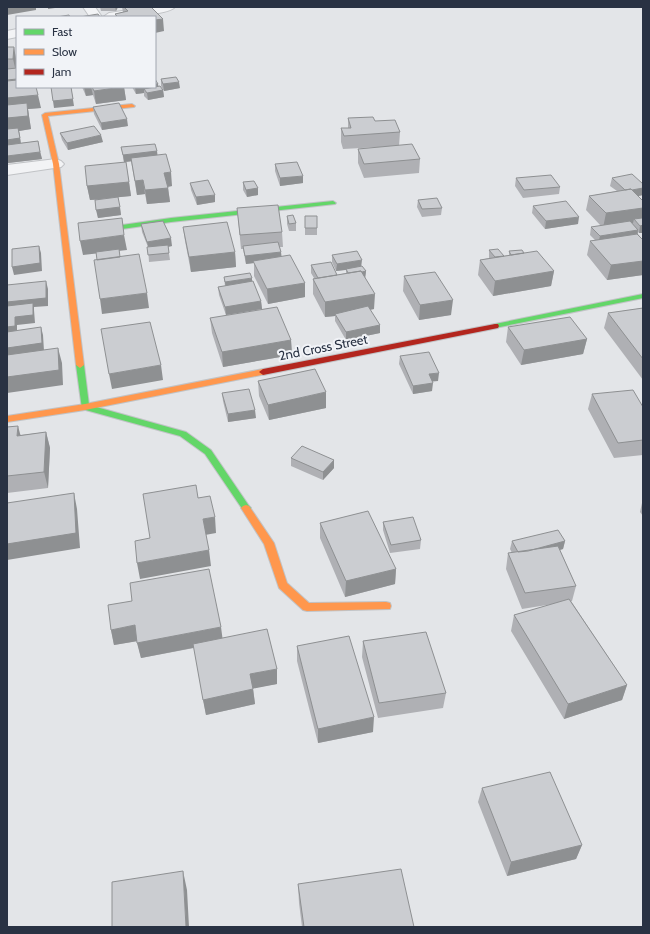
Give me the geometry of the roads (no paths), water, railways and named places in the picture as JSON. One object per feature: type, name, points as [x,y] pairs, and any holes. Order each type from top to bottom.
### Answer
[{"type":"street","points":[[89,7],[95,16]]},
{"type":"street","points":[[115,16],[169,7]]},
{"type":"street","points":[[132,106],[45,116],[56,164],[69,235],[85,407],[183,434],[208,452],[269,543],[283,585],[308,607],[386,606]]},
{"type":"street","points":[[7,170],[56,164]]},
{"type":"street","points":[[88,232],[171,220],[333,203]]},
{"type":"street","name":"2nd Cross Street","points":[[7,419],[85,407],[643,296]]}]
